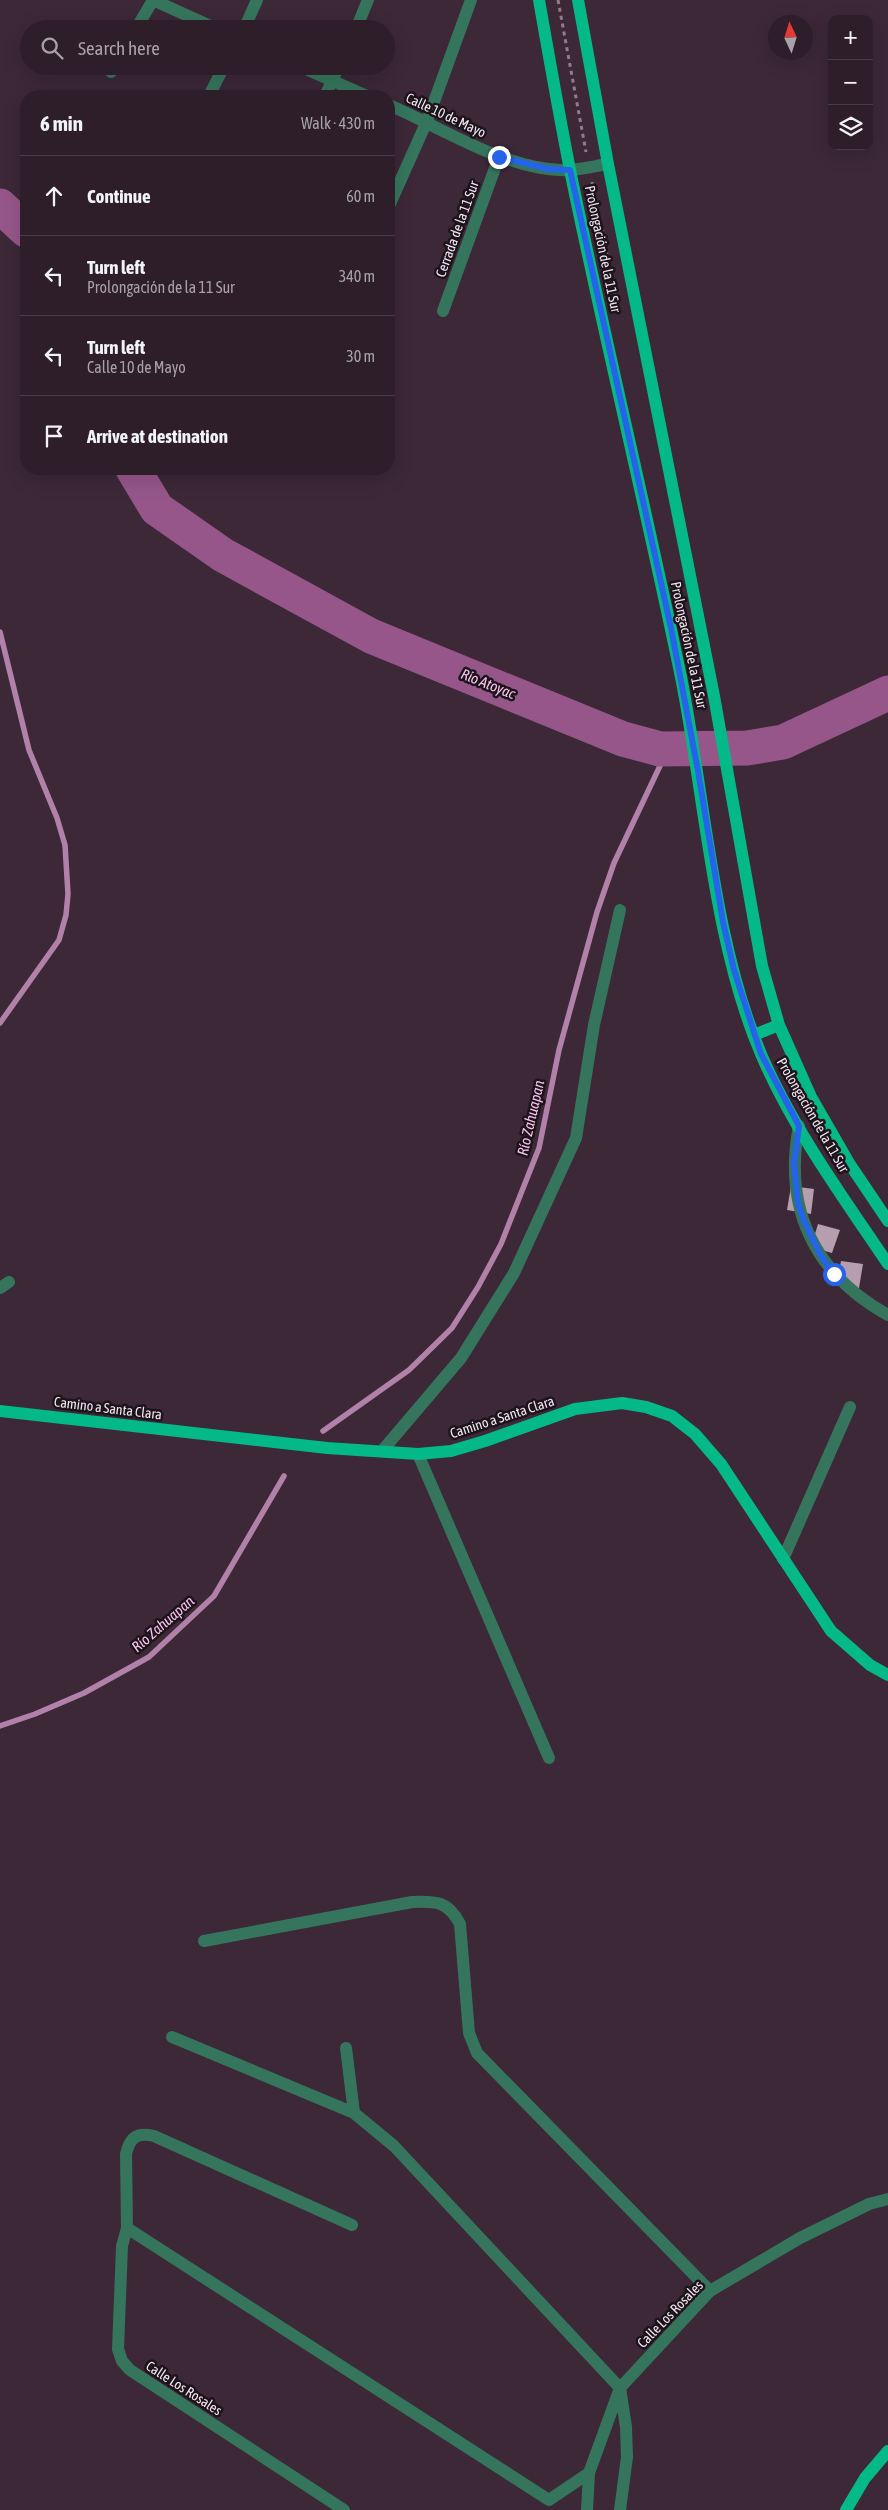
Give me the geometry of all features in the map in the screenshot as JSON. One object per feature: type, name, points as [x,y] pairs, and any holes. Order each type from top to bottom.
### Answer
[{"type":"main road","name":"Prolongación de la 11 Sur","points":[[539,0],[570,170],[685,700],[723,922],[734,970],[754,1035],[781,1096],[888,1264]]},
{"type":"main road","name":"Prolongación de la 11 Sur","points":[[578,0],[608,164],[740,835],[762,966],[779,1025],[811,1097],[849,1163],[888,1221]]},
{"type":"main road","points":[[754,1035],[779,1025]]},
{"type":"main road","name":"Camino a Santa Clara","points":[[0,1411],[277,1443],[418,1454],[450,1450],[485,1441],[575,1409],[622,1403],[646,1407],[672,1416],[695,1434],[721,1464],[831,1631],[870,1665],[888,1675]]},
{"type":"main road","points":[[846,2510],[866,2478],[888,2451]]},
{"type":"street","points":[[141,20],[153,0],[196,20]]},
{"type":"street","points":[[248,20],[257,0]]},
{"type":"street","points":[[360,20],[368,0]]},
{"type":"street","points":[[395,193],[427,121],[472,0]]},
{"type":"street","points":[[212,90],[220,75]]},
{"type":"street","points":[[318,75],[352,90]]},
{"type":"street","points":[[328,90],[335,75]]},
{"type":"street","name":"Calle 10 de Mayo","points":[[395,108],[427,121],[499,157],[549,169],[570,170],[608,164]]},
{"type":"street","name":"Cerrada de la 11 Sur","points":[[443,311],[499,157]]},
{"type":"street","points":[[382,1452],[462,1358],[514,1273],[576,1138],[594,1025],[620,910]]},
{"type":"street","points":[[799,1126],[794,1164],[795,1184],[798,1203],[811,1240],[834,1274],[850,1290],[888,1315]]},
{"type":"street","points":[[783,1559],[850,1407]]},
{"type":"street","points":[[418,1454],[549,1758]]},
{"type":"street","points":[[204,1941],[412,1902],[442,1904],[454,1913],[460,1924],[469,2033],[477,2053],[710,2291]]},
{"type":"street","points":[[172,2037],[354,2113],[394,2146],[620,2388],[626,2427],[627,2457],[620,2510]]},
{"type":"street","points":[[346,2048],[354,2113]]},
{"type":"street","name":"Calle Los Rosales","points":[[344,2510],[130,2370],[122,2361],[118,2349],[122,2246],[127,2228],[126,2154],[128,2144],[133,2137],[142,2133],[154,2136],[352,2224]]},
{"type":"street","name":"Calle Los Rosales","points":[[586,2510],[589,2473],[620,2388],[710,2291],[800,2238],[868,2204],[888,2199]]},
{"type":"street","points":[[127,2228],[545,2505],[589,2473]]},
{"type":"building","points":[[791,1186],[814,1189],[811,1214],[787,1210]]},
{"type":"building","points":[[818,1224],[840,1230],[832,1253],[811,1247]]},
{"type":"building","points":[[841,1261],[863,1264],[859,1288],[837,1285]]},
{"type":"waterway","name":"Río Atoyac","points":[[0,206],[20,224]]},
{"type":"waterway","name":"Río Atoyac","points":[[137,475],[157,509],[223,555],[371,636],[623,739],[660,749],[747,748],[783,742],[888,693]]},
{"type":"waterway","points":[[0,632],[29,750],[57,818],[65,845],[68,894],[66,915],[59,940],[0,1023]]},
{"type":"waterway","name":"Río Zahuapan","points":[[323,1431],[409,1370],[452,1328],[478,1287],[501,1244],[539,1148],[559,1050],[597,912],[614,863],[668,749]]},
{"type":"waterway","name":"Río Zahuapan","points":[[0,1726],[35,1714],[84,1693],[149,1657],[214,1596],[284,1476]]},
{"type":"route","points":[[499,157],[549,169],[570,170],[671,628],[698,771],[723,922],[734,970],[761,1054],[781,1096],[799,1126],[794,1164],[798,1203],[811,1240],[834,1274]]}]
